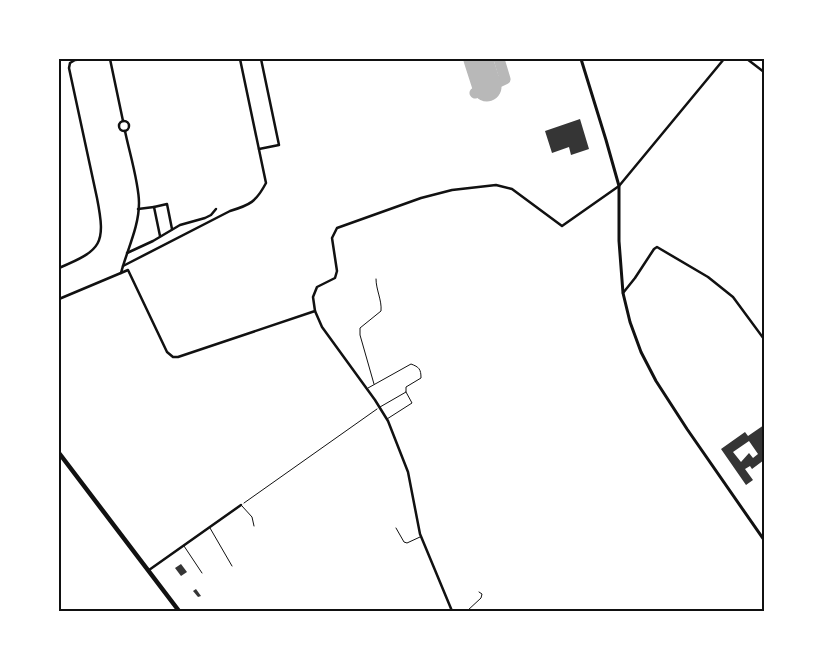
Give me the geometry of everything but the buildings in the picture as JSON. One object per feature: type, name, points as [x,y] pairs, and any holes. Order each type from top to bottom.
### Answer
[{"type":"main road","points":[[59,453],[179,611]]},
{"type":"street","points":[[59,268],[83,258],[92,251],[98,243],[101,234],[101,219],[97,198],[69,68],[70,63],[84,59]]},
{"type":"street","points":[[110,59],[123,121],[126,121],[129,126],[125,131],[137,191],[138,209],[135,232],[121,273]]},
{"type":"street","points":[[123,266],[257,199],[266,183],[240,59]]},
{"type":"street","points":[[259,149],[279,145],[261,59]]},
{"type":"street","points":[[581,59],[619,186],[623,293],[641,352],[656,381],[764,540]]},
{"type":"street","points":[[452,611],[421,537],[408,472],[401,450],[380,408],[322,327],[315,311],[313,297],[317,287],[334,278],[337,271],[332,238],[338,228],[421,198],[452,190],[496,185],[512,190],[562,226],[619,186],[724,59]]},
{"type":"street","points":[[750,60],[764,72]]},
{"type":"street","points":[[123,121],[120,122],[119,127],[120,130],[125,131]]},
{"type":"street","points":[[138,209],[167,204],[172,229]]},
{"type":"street","points":[[154,207],[160,236]]},
{"type":"street","points":[[127,253],[180,225],[205,218],[216,209]]},
{"type":"street","points":[[623,293],[654,248],[658,247],[708,277],[733,296],[764,339]]},
{"type":"street","points":[[59,299],[128,270],[167,352],[178,357],[315,311]]},
{"type":"street","points":[[148,571],[241,505]]},
{"type":"lane","points":[[374,385],[360,335],[360,328],[381,311],[382,306],[376,286],[376,279]]},
{"type":"lane","points":[[367,389],[404,366],[411,364],[418,366],[421,371],[421,378],[406,387],[406,392],[412,403],[387,420]]},
{"type":"lane","points":[[380,408],[406,392]]},
{"type":"lane","points":[[241,505],[252,517],[254,526]]},
{"type":"lane","points":[[210,527],[232,566]]},
{"type":"lane","points":[[396,528],[404,542],[407,543],[421,537]]},
{"type":"lane","points":[[184,546],[202,573]]},
{"type":"lane","points":[[467,611],[481,598],[482,594],[479,592]]},
{"type":"path","points":[[241,505],[380,408]]},
{"type":"taxiway","points":[[475,93],[505,79],[499,59]]},
{"type":"runway","points":[[478,59],[487,87]]}]
